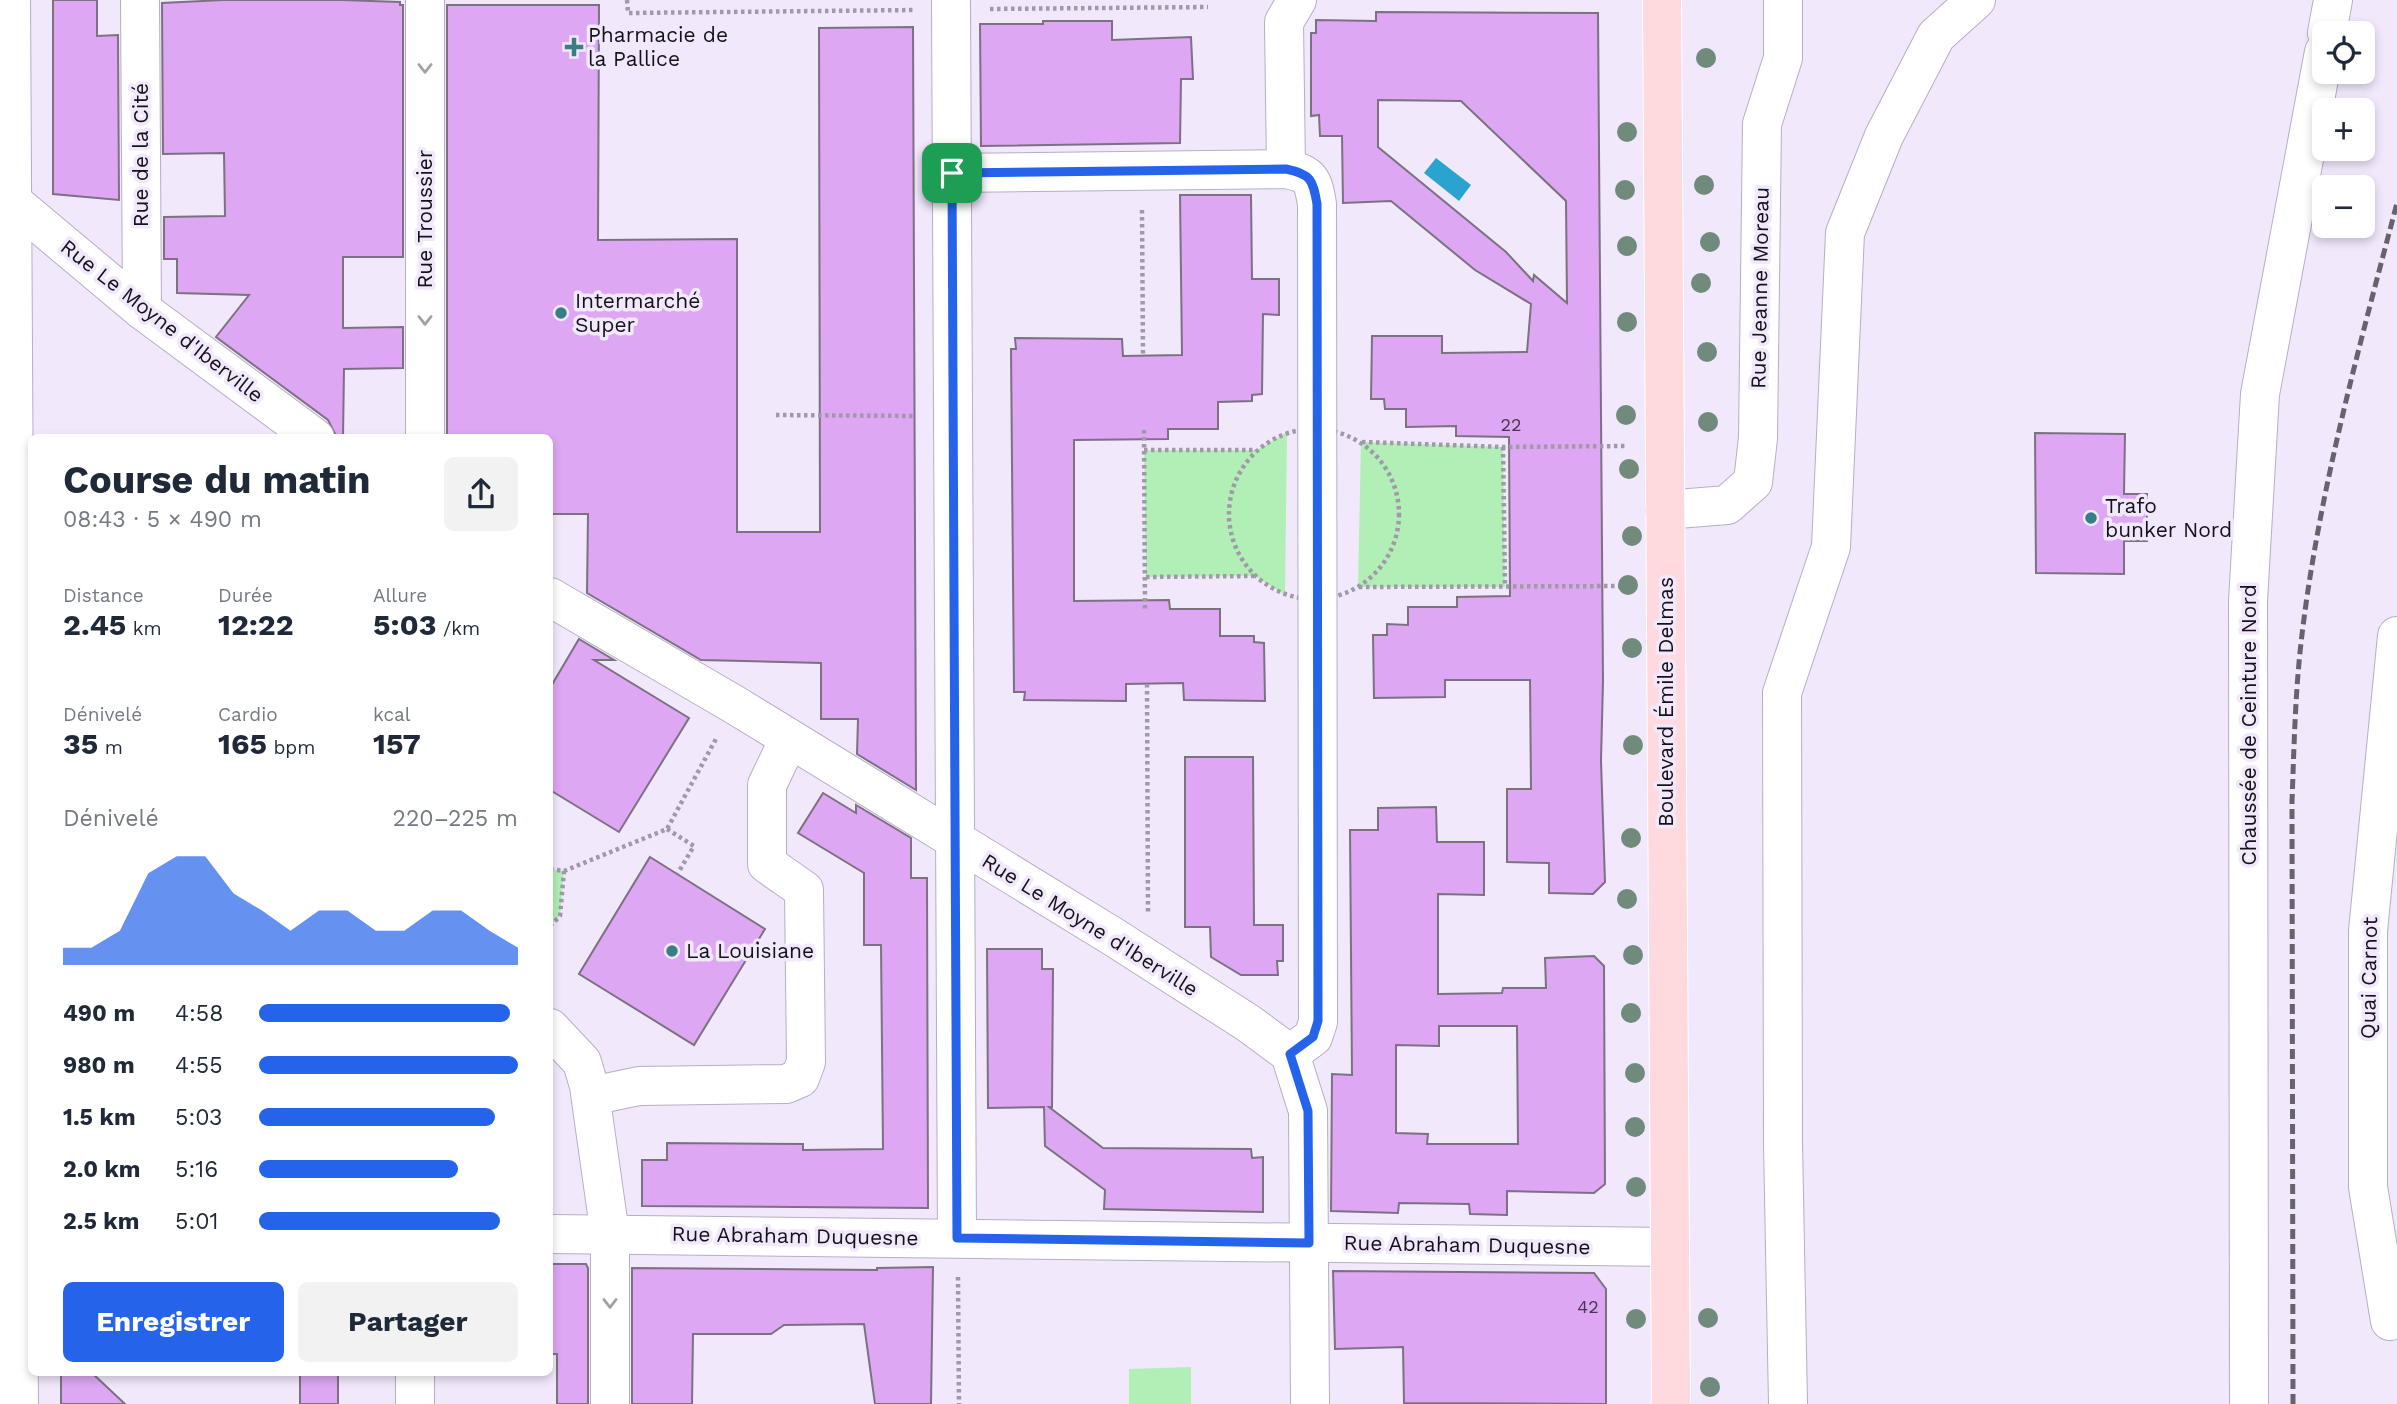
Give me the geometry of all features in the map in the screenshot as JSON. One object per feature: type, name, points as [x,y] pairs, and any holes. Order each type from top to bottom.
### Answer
[{"type":"main road","name":"Boulevard Émile Delmas","points":[[1662,0],[1671,1404]]},
{"type":"street","points":[[11,0],[6,86],[12,201],[19,1404]]},
{"type":"street","name":"Rue de la Cité","points":[[140,0],[142,310]]},
{"type":"street","name":"Rue Troussier","points":[[425,0],[425,434]]},
{"type":"street","points":[[951,0],[957,1238]]},
{"type":"street","points":[[1286,169],[1284,22],[1297,0]]},
{"type":"street","name":"Rue Jeanne Moreau","points":[[1665,510],[1727,505],[1753,482],[1758,438],[1762,124],[1783,58],[1783,0]]},
{"type":"street","points":[[1788,1404],[1783,1143],[1782,693],[1831,547],[1845,233],[1884,136],[1936,36],[1976,0]]},
{"type":"street","points":[[2329,21],[2333,0]]},
{"type":"street","name":"Chaussée de Ceinture Nord","points":[[2249,1404],[2248,601],[2260,394],[2318,84]]},
{"type":"street","points":[[952,173],[1286,169],[1303,172],[1314,184],[1317,204],[1318,1021],[1313,1037],[1290,1054],[1308,1111],[1310,1404]]},
{"type":"street","name":"Rue Le Moyne d'Iberville","points":[[12,201],[142,310],[310,434]]},
{"type":"street","name":"Rue Le Moyne d'Iberville","points":[[553,599],[735,705],[1149,961],[1290,1054]]},
{"type":"street","name":"Quai Carnot","points":[[2390,1321],[2368,1187],[2368,931],[2397,636]]},
{"type":"street","points":[[591,1096],[639,1086],[786,1084],[800,1077],[806,1062],[804,890],[767,864],[766,785],[789,739]]},
{"type":"street","points":[[553,1031],[582,1062],[591,1096],[610,1235],[610,1404]]},
{"type":"street","name":"Rue Abraham Duquesne","points":[[553,1234],[1670,1247]]},
{"type":"street","points":[[415,1376],[415,1404]]},
{"type":"path","points":[[627,0],[628,13]]},
{"type":"path","points":[[1142,171],[1143,356]]},
{"type":"path","points":[[776,415],[953,416]]},
{"type":"path","points":[[1144,430],[1145,610]]},
{"type":"path","points":[[1361,442],[1503,447],[1665,445]]},
{"type":"path","points":[[1503,447],[1505,587]]},
{"type":"path","points":[[1144,450],[1257,450]]},
{"type":"path","points":[[1146,577],[1255,576]]},
{"type":"path","points":[[1358,587],[1666,585]]},
{"type":"path","points":[[1147,684],[1149,961]]},
{"type":"path","points":[[553,869],[564,871],[667,829],[735,705]]},
{"type":"path","points":[[667,829],[694,846],[678,873]]},
{"type":"path","points":[[553,923],[560,916],[564,871]]},
{"type":"path","points":[[957,1238],[958,1404]]},
{"type":"green space","points":[[1287,432],[1285,595],[1255,576],[1146,577],[1144,450],[1257,450]]},
{"type":"green space","points":[[1361,442],[1503,447],[1505,587],[1358,587]]},
{"type":"green space","points":[[553,869],[564,871],[560,916],[553,923]]},
{"type":"green space","points":[[1191,1367],[1191,1404],[1129,1404],[1129,1369]]},
{"type":"water","points":[[1436,158],[1471,185],[1459,201],[1424,173]]},
{"type":"building","points":[[53,0],[97,0],[97,36],[118,35],[119,200],[53,194]]},
{"type":"building","points":[[342,0],[400,2],[400,5],[403,5],[403,257],[343,257],[343,328],[403,327],[403,368],[344,369],[343,434],[335,434],[328,420],[216,337],[249,295],[177,293],[177,259],[164,259],[164,217],[225,216],[224,153],[163,154],[162,3]]},
{"type":"building","points":[[447,5],[599,5],[598,240],[737,239],[737,532],[820,532],[819,28],[913,27],[916,790],[857,754],[858,719],[821,719],[821,663],[701,660],[587,593],[588,514],[553,514],[553,434],[447,434]]},
{"type":"building","points":[[1376,12],[1598,13],[1603,681],[1601,761],[1605,882],[1593,894],[1549,893],[1549,863],[1507,862],[1507,789],[1531,789],[1530,680],[1445,680],[1445,697],[1374,698],[1373,635],[1387,635],[1387,624],[1408,625],[1408,607],[1457,607],[1457,597],[1510,596],[1509,437],[1456,436],[1456,426],[1406,427],[1406,409],[1385,409],[1384,399],[1371,399],[1372,336],[1442,336],[1442,353],[1527,352],[1531,304],[1475,270],[1391,201],[1343,203],[1342,136],[1320,136],[1319,115],[1311,116],[1311,33],[1316,33],[1316,20],[1376,21]],"holes":[[[1378,100],[1461,101],[1566,201],[1567,303],[1534,275],[1533,281],[1506,252],[1378,147]]]},
{"type":"building","points":[[1043,21],[1112,21],[1112,40],[1191,37],[1193,79],[1181,79],[1180,143],[981,146],[980,24],[1043,24]]},
{"type":"building","points":[[1180,195],[1251,195],[1252,279],[1279,279],[1279,315],[1263,314],[1262,394],[1252,395],[1252,401],[1218,402],[1218,429],[1168,429],[1168,439],[1074,440],[1074,601],[1169,600],[1170,609],[1220,609],[1220,636],[1254,636],[1254,642],[1264,643],[1265,701],[1184,700],[1183,683],[1126,684],[1126,701],[1024,700],[1025,692],[1014,692],[1011,349],[1016,349],[1015,338],[1122,339],[1123,356],[1182,355]]},
{"type":"building","name":"Trafo bunker Nord","points":[[2035,433],[2125,434],[2124,494],[2147,494],[2147,541],[2124,541],[2124,574],[2036,573]]},
{"type":"building","points":[[579,639],[614,660],[594,660],[689,718],[619,832],[553,792],[553,683]]},
{"type":"building","points":[[1185,757],[1253,757],[1254,925],[1283,925],[1283,961],[1277,961],[1278,975],[1241,975],[1211,957],[1210,927],[1185,927]]},
{"type":"building","points":[[823,793],[856,813],[856,805],[911,838],[911,878],[927,878],[928,1208],[642,1206],[642,1160],[667,1160],[667,1143],[803,1144],[803,1150],[883,1149],[881,945],[864,945],[864,873],[798,833]]},
{"type":"building","points":[[1436,807],[1437,842],[1484,842],[1484,895],[1438,894],[1438,994],[1502,993],[1503,988],[1546,988],[1545,958],[1594,956],[1604,966],[1605,1184],[1594,1193],[1507,1191],[1507,1215],[1470,1214],[1469,1204],[1399,1203],[1398,1213],[1331,1211],[1332,1074],[1352,1075],[1350,830],[1378,830],[1378,808]],"holes":[[[1439,1026],[1517,1026],[1518,1144],[1427,1144],[1428,1134],[1396,1133],[1396,1045],[1439,1046]]]},
{"type":"building","name":"La Louisiane","points":[[650,857],[765,929],[694,1045],[579,974]]},
{"type":"building","points":[[987,949],[1042,949],[1042,969],[1053,969],[1052,1107],[1049,1107],[1103,1148],[1251,1149],[1252,1158],[1263,1157],[1263,1212],[1104,1209],[1105,1190],[1045,1146],[1044,1107],[988,1108]]},
{"type":"building","points":[[553,1264],[586,1264],[588,1404],[557,1404],[557,1354],[553,1354]]},
{"type":"building","points":[[933,1267],[931,1404],[875,1404],[864,1324],[784,1325],[771,1334],[693,1334],[692,1404],[632,1404],[632,1268],[877,1270]]},
{"type":"building","points":[[1333,1271],[1594,1273],[1606,1289],[1606,1404],[1404,1403],[1403,1347],[1335,1349]]},
{"type":"building","points":[[61,1376],[95,1376],[125,1404],[61,1404]]},
{"type":"building","points":[[300,1376],[338,1376],[338,1404],[300,1404]]},
{"type":"railway","points":[[2293,1404],[2292,802],[2299,663],[2308,587],[2329,477],[2354,367],[2397,203]]},
{"type":"place","name":"Pharmacie de la Pallice","points":[[574,47]]},
{"type":"place","name":"Intermarché Super","points":[[561,313]]},
{"type":"place","name":"Trafo bunker Nord","points":[[2091,518]]},
{"type":"place","name":"La Louisiane","points":[[672,951]]},
{"type":"route","points":[[1286,169],[1303,172],[1314,184],[1317,204],[1318,1021],[1313,1037],[1290,1054],[1308,1111],[1309,1243],[957,1238],[952,173],[1286,169]]}]
